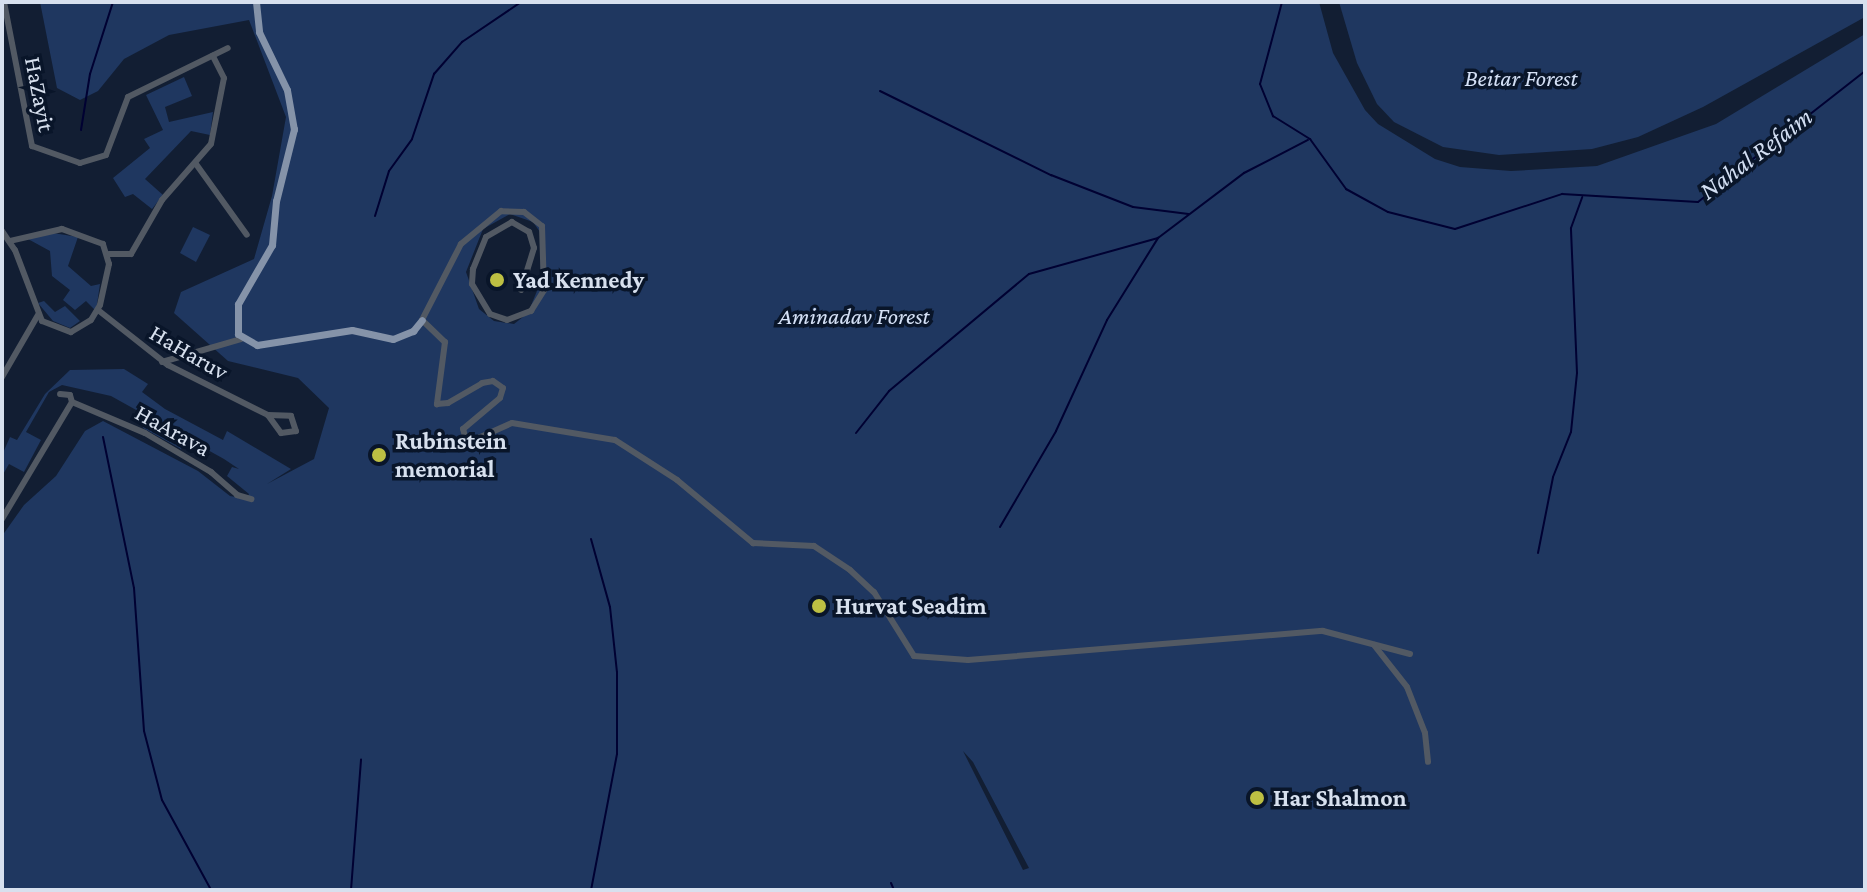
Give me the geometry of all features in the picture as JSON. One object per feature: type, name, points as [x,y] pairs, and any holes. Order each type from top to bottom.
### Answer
[{"type":"main road","points":[[256,2],[259,32],[287,90],[294,129],[276,201],[269,257],[238,304],[236,327],[241,339],[269,345],[358,330],[393,339],[413,331],[422,320]]},
{"type":"street","name":"HaZayit","points":[[4,2],[30,143],[43,155],[80,163],[98,161],[111,146],[124,100],[228,48]]},
{"type":"street","points":[[109,254],[131,254],[162,200],[196,164],[217,123],[224,74],[213,56]]},
{"type":"street","points":[[196,164],[247,235]]},
{"type":"street","points":[[521,290],[534,248],[529,232],[512,222],[486,237],[472,284],[481,303],[497,318],[524,316],[540,299],[547,268],[542,226],[524,212],[511,209],[486,220],[461,244],[422,320],[445,342],[437,404],[482,383],[493,381],[503,388],[500,398],[463,429],[467,443],[512,423],[615,440],[677,480],[753,543],[814,546],[850,570],[874,592],[914,656],[968,660],[1323,631],[1410,654]]},
{"type":"street","points":[[2,231],[10,241],[38,315],[46,324],[71,332],[98,310],[109,254],[97,239],[70,229],[45,229],[10,241]]},
{"type":"street","name":"HaHaruv","points":[[98,310],[162,362],[268,415],[291,416],[296,431],[281,433],[268,415]]},
{"type":"street","points":[[2,377],[38,315]]},
{"type":"street","points":[[162,362],[241,339]]},
{"type":"street","name":"HaArava","points":[[60,394],[70,395],[72,402],[145,433],[211,472],[237,495],[251,499]]},
{"type":"street","points":[[2,519],[72,402]]},
{"type":"street","points":[[1371,643],[1407,687],[1425,733],[1428,762]]},
{"type":"green space","name":"Aminadav Forest","points":[[40,2],[1319,2],[1333,53],[1365,110],[1378,124],[1435,159],[1460,167],[1511,171],[1597,166],[1716,124],[1865,34],[1865,890],[2,890],[2,536],[24,505],[56,476],[85,431],[103,421],[198,471],[230,496],[247,499],[249,494],[227,476],[232,467],[239,469],[188,439],[181,449],[143,428],[147,416],[111,396],[62,385],[49,392],[26,432],[41,440],[24,472],[9,464],[2,476],[2,455],[10,437],[17,440],[45,394],[70,370],[124,369],[148,384],[142,392],[165,409],[223,440],[227,431],[291,469],[267,484],[314,459],[329,408],[298,378],[228,361],[174,313],[181,292],[254,259],[272,196],[286,117],[249,20],[169,35],[124,59],[98,91],[80,100],[57,88]],"holes":[[[510,214],[533,222],[540,232],[541,281],[528,313],[514,324],[494,321],[479,309],[466,272],[483,229]],[[963,751],[973,762],[1029,868],[1023,870]]]},
{"type":"green space","name":"Beitar Forest","points":[[1339,2],[1865,2],[1865,17],[1703,107],[1638,137],[1592,149],[1499,155],[1443,147],[1394,122],[1377,104],[1357,63]]},
{"type":"green space","points":[[184,77],[192,96],[165,107],[169,122],[213,112],[210,135],[191,131],[145,179],[163,195],[152,209],[133,194],[125,197],[113,178],[150,148],[144,139],[163,130],[146,95]]},
{"type":"green space","points":[[193,227],[210,235],[196,262],[180,253]]},
{"type":"green space","points":[[53,233],[78,237],[68,266],[91,286],[100,284],[96,311],[86,301],[75,310],[63,300],[70,290],[52,276],[50,251],[28,239]]},
{"type":"green space","points":[[44,301],[55,312],[65,306],[80,321],[70,328],[53,321],[38,303]]},
{"type":"waterway","points":[[81,130],[90,74],[113,2]]},
{"type":"waterway","points":[[375,216],[389,171],[412,139],[434,74],[462,42],[521,2]]},
{"type":"waterway","name":"Nahal Refaim","points":[[1282,2],[1260,84],[1273,116],[1310,139],[1346,189],[1388,212],[1455,229],[1562,194],[1698,202],[1865,71]]},
{"type":"waterway","points":[[880,91],[1051,175],[1133,207],[1189,214]]},
{"type":"waterway","points":[[856,433],[889,391],[1029,274],[1158,238],[1244,173],[1308,140]]},
{"type":"waterway","points":[[1538,553],[1553,477],[1571,432],[1577,373],[1571,228],[1582,197]]},
{"type":"waterway","points":[[1000,527],[1056,431],[1107,320],[1158,238]]},
{"type":"waterway","points":[[103,437],[134,588],[144,731],[162,800],[211,890]]},
{"type":"waterway","points":[[591,539],[610,607],[617,672],[617,754],[591,890]]},
{"type":"waterway","points":[[351,890],[361,759]]},
{"type":"waterway","points":[[891,883],[894,890]]},
{"type":"place","name":"Yad Kennedy","points":[[497,280]]},
{"type":"place","name":"Rubinstein memorial","points":[[379,455]]},
{"type":"place","name":"Hurvat Seadim","points":[[819,606]]},
{"type":"place","name":"Har Shalmon","points":[[1257,798]]}]
